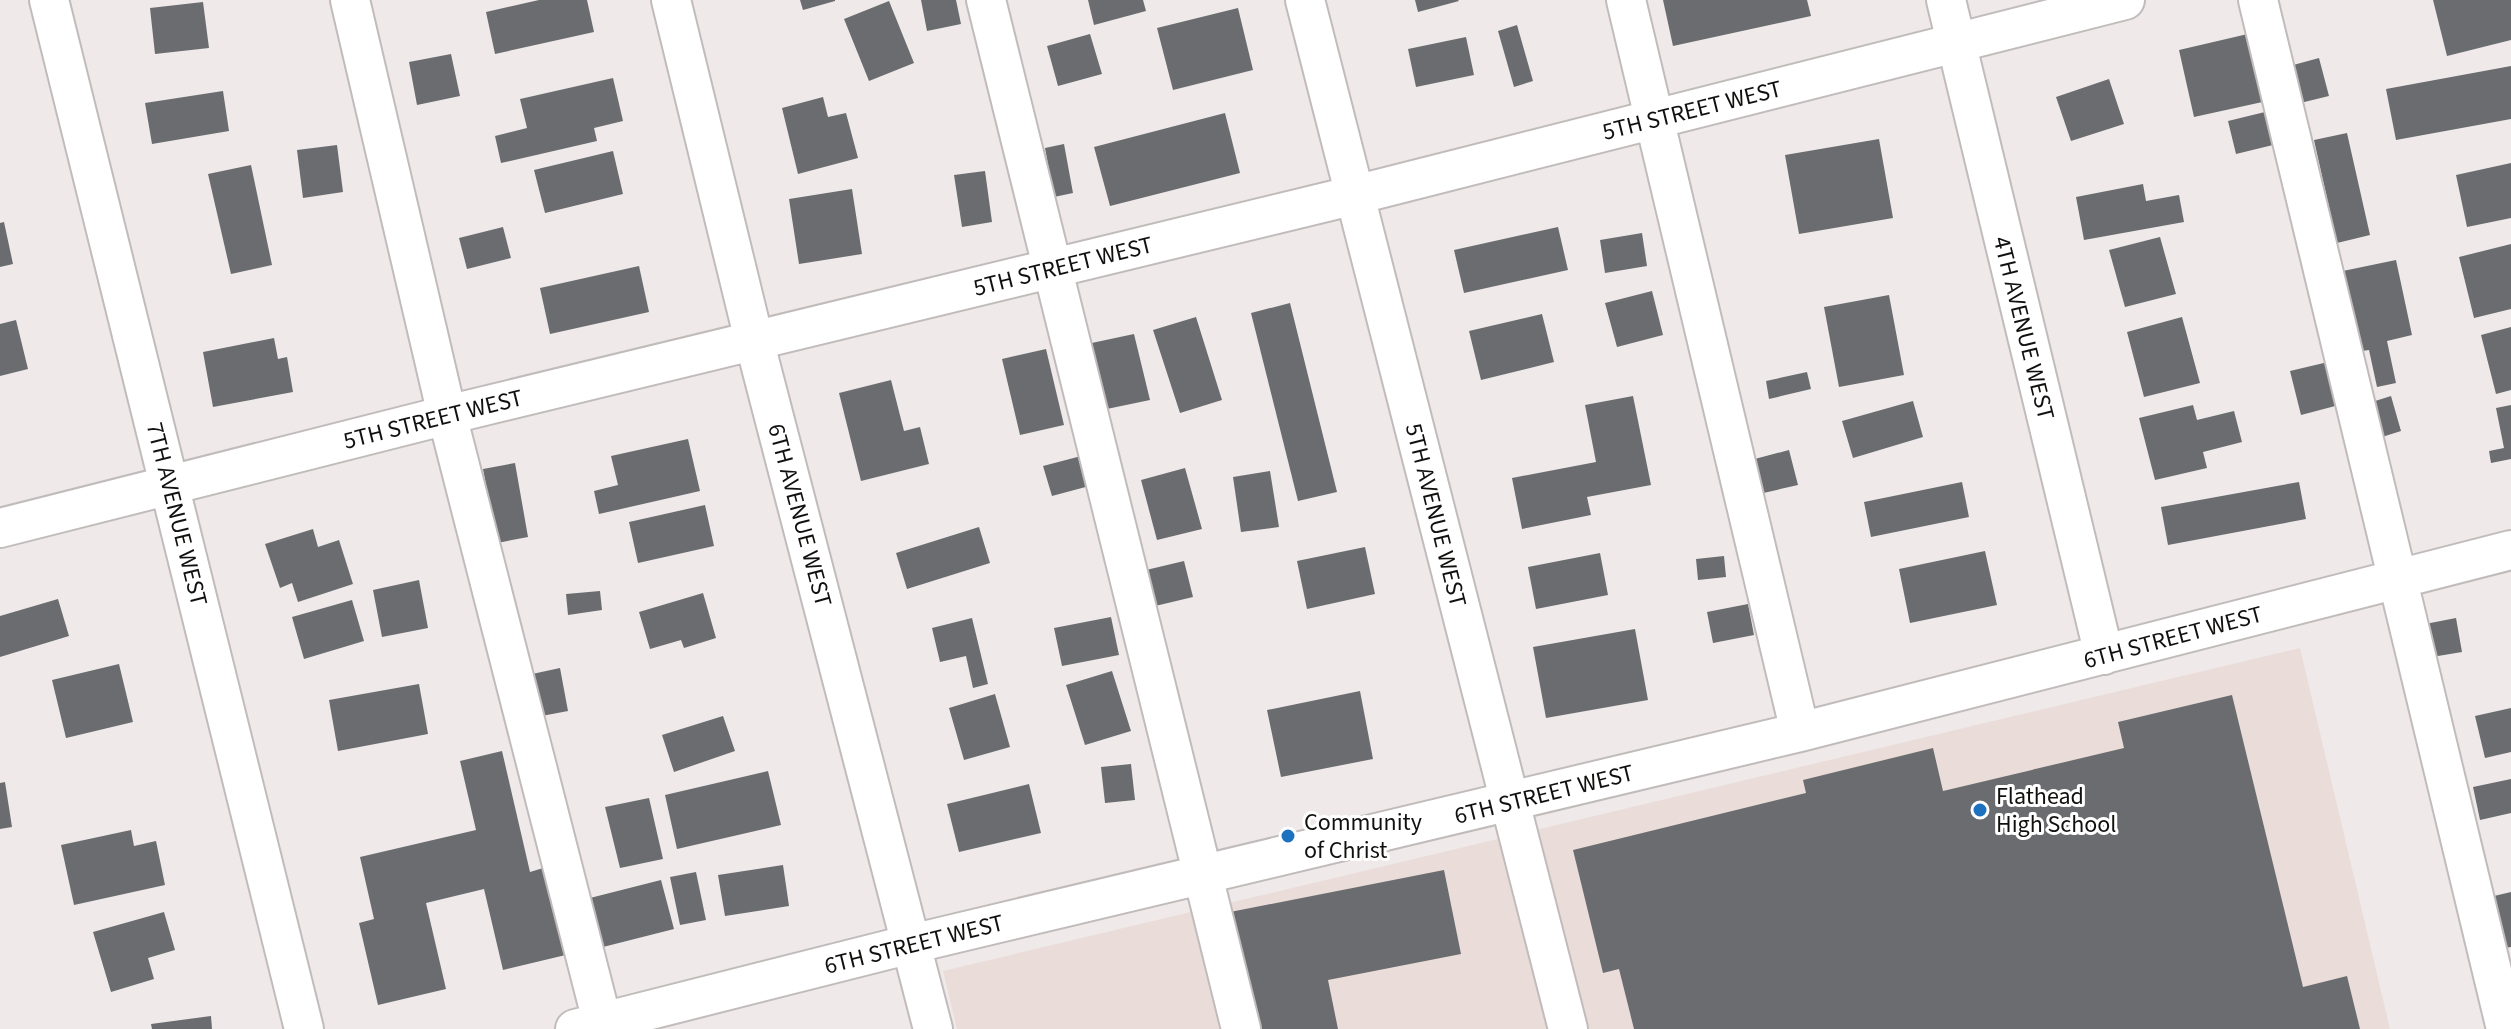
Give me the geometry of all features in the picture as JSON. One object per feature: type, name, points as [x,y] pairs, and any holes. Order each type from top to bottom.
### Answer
[{"type":"street","name":"7TH AVENUE WEST","points":[[49,0],[304,1029]]},
{"type":"street","points":[[350,0],[594,1027]]},
{"type":"street","name":"6TH AVENUE WEST","points":[[671,0],[754,340],[933,1029]]},
{"type":"street","points":[[986,0],[1241,1029]]},
{"type":"street","name":"5TH AVENUE WEST","points":[[1305,0],[1568,1029]]},
{"type":"street","points":[[1626,0],[1800,732]]},
{"type":"street","name":"4TH AVENUE WEST","points":[[1946,0],[2104,655]]},
{"type":"street","name":"5TH STREET WEST","points":[[0,528],[447,415],[1355,195],[2125,0]]},
{"type":"street","points":[[2258,0],[2506,1029]]},
{"type":"street","name":"6TH STREET WEST","points":[[594,1027],[911,944],[1800,732],[2511,550]]},
{"type":"shaded area","name":"Flathead High School","points":[[2300,648],[2390,1029],[957,1029],[943,971]]},
{"type":"building","points":[[539,0],[587,0],[594,32],[495,54],[486,12]]},
{"type":"building","points":[[800,0],[835,0],[835,1],[803,10]]},
{"type":"building","points":[[921,0],[956,0],[961,24],[927,31]]},
{"type":"building","points":[[1088,0],[1143,0],[1146,11],[1094,25]]},
{"type":"building","points":[[1415,0],[1458,0],[1459,1],[1418,12]]},
{"type":"building","points":[[1663,0],[1807,0],[1811,16],[1673,46]]},
{"type":"building","points":[[2433,0],[2511,0],[2511,40],[2447,56]]},
{"type":"building","points":[[889,1],[914,63],[869,81],[844,19]]},
{"type":"building","points":[[203,2],[209,48],[155,54],[150,8]]},
{"type":"building","points":[[1238,8],[1253,70],[1173,90],[1157,28]]},
{"type":"building","points":[[1517,25],[1533,81],[1514,87],[1498,31]]},
{"type":"building","points":[[2252,33],[2267,101],[2194,117],[2179,50]]},
{"type":"building","points":[[1090,34],[1102,74],[1058,86],[1047,46]]},
{"type":"building","points":[[1466,37],[1474,75],[1416,87],[1408,49]]},
{"type":"building","points":[[451,54],[460,96],[417,105],[409,62]]},
{"type":"building","points":[[2319,58],[2329,96],[2292,105],[2282,68]]},
{"type":"building","points":[[2511,66],[2511,119],[2396,140],[2386,89]]},
{"type":"building","points":[[613,78],[623,121],[594,128],[597,141],[501,163],[495,136],[527,128],[520,99]]},
{"type":"building","points":[[2109,79],[2124,124],[2071,141],[2056,97]]},
{"type":"building","points":[[223,91],[229,131],[152,144],[145,103]]},
{"type":"building","points":[[823,97],[828,117],[846,113],[858,158],[798,174],[782,108]]},
{"type":"building","points":[[2269,111],[2277,144],[2236,154],[2228,121]]},
{"type":"building","points":[[1225,113],[1240,173],[1110,206],[1094,147]]},
{"type":"building","points":[[2347,133],[2370,235],[2337,243],[2314,140]]},
{"type":"building","points":[[1879,139],[1893,218],[1799,234],[1785,155]]},
{"type":"building","points":[[1064,144],[1073,193],[1054,197],[1045,148]]},
{"type":"building","points":[[337,145],[343,192],[303,198],[297,150]]},
{"type":"building","points":[[613,151],[623,194],[545,213],[534,170]]},
{"type":"building","points":[[2511,163],[2511,218],[2467,227],[2456,175]]},
{"type":"building","points":[[251,165],[272,265],[231,274],[208,174]]},
{"type":"building","points":[[985,171],[992,222],[962,227],[954,175]]},
{"type":"building","points":[[2143,184],[2146,201],[2179,195],[2184,222],[2084,240],[2076,197]]},
{"type":"building","points":[[852,189],[862,254],[799,264],[789,199]]},
{"type":"building","points":[[4,222],[13,264],[0,267],[0,223]]},
{"type":"building","points":[[503,227],[511,258],[467,269],[459,238]]},
{"type":"building","points":[[1558,227],[1568,270],[1464,293],[1454,250]]},
{"type":"building","points":[[1642,233],[1647,266],[1605,273],[1600,240]]},
{"type":"building","points":[[2160,237],[2176,294],[2125,307],[2109,250]]},
{"type":"building","points":[[2511,244],[2511,309],[2474,318],[2459,257]]},
{"type":"building","points":[[2396,260],[2412,335],[2387,341],[2396,383],[2377,387],[2369,350],[2355,352],[2338,272]]},
{"type":"building","points":[[639,266],[649,312],[550,334],[540,288]]},
{"type":"building","points":[[1652,291],[1663,335],[1617,347],[1605,303]]},
{"type":"building","points":[[1889,295],[1904,375],[1839,387],[1824,307]]},
{"type":"building","points":[[1290,303],[1337,492],[1298,501],[1251,313]]},
{"type":"building","points":[[1542,314],[1554,362],[1481,380],[1469,331]]},
{"type":"building","points":[[1196,317],[1222,400],[1180,413],[1153,330]]},
{"type":"building","points":[[2182,317],[2200,383],[2144,397],[2127,332]]},
{"type":"building","points":[[16,320],[28,369],[0,376],[0,324]]},
{"type":"building","points":[[2511,327],[2511,390],[2496,394],[2481,335]]},
{"type":"building","points":[[1134,334],[1150,400],[1102,410],[1087,344]]},
{"type":"building","points":[[274,338],[278,359],[287,357],[293,392],[213,407],[203,352]]},
{"type":"building","points":[[1046,349],[1064,425],[1020,435],[1002,359]]},
{"type":"building","points":[[2328,362],[2339,405],[2301,415],[2290,371]]},
{"type":"building","points":[[1807,372],[1811,389],[1769,399],[1766,381]]},
{"type":"building","points":[[891,380],[904,431],[920,427],[929,464],[861,481],[839,393]]},
{"type":"building","points":[[1633,396],[1651,485],[1587,497],[1591,515],[1522,529],[1512,478],[1596,462],[1585,405]]},
{"type":"building","points":[[2391,396],[2401,431],[2382,437],[2372,402]]},
{"type":"building","points":[[1913,401],[1923,437],[1853,458],[1842,421]]},
{"type":"building","points":[[2193,405],[2197,420],[2234,411],[2242,442],[2203,452],[2207,468],[2155,480],[2139,418]]},
{"type":"building","points":[[2511,405],[2511,459],[2491,463],[2489,451],[2504,448],[2496,408]]},
{"type":"building","points":[[688,439],[700,491],[599,514],[594,491],[618,485],[611,456]]},
{"type":"building","points":[[1789,450],[1798,485],[1759,494],[1751,460]]},
{"type":"building","points":[[1085,455],[1093,485],[1052,496],[1043,466]]},
{"type":"building","points":[[515,463],[528,537],[497,543],[483,469]]},
{"type":"building","points":[[1185,468],[1202,529],[1157,540],[1141,480]]},
{"type":"building","points":[[1270,471],[1279,527],[1241,532],[1233,477]]},
{"type":"building","points":[[1962,482],[1969,517],[1871,537],[1864,502]]},
{"type":"building","points":[[2299,482],[2306,519],[2168,545],[2161,507]]},
{"type":"building","points":[[705,505],[714,546],[638,563],[629,522]]},
{"type":"building","points":[[979,527],[990,563],[907,589],[896,553]]},
{"type":"building","points":[[313,529],[318,547],[339,540],[353,584],[298,602],[292,583],[280,588],[265,544]]},
{"type":"building","points":[[1365,547],[1375,594],[1307,609],[1297,561]]},
{"type":"building","points":[[1985,551],[1997,605],[1910,623],[1899,569]]},
{"type":"building","points":[[1600,553],[1608,595],[1536,609],[1528,567]]},
{"type":"building","points":[[1724,556],[1726,577],[1698,580],[1696,559]]},
{"type":"building","points":[[1184,561],[1193,597],[1151,607],[1142,571]]},
{"type":"building","points":[[419,580],[428,628],[382,637],[373,590]]},
{"type":"building","points":[[600,591],[602,610],[568,615],[566,594]]},
{"type":"building","points":[[703,593],[716,638],[684,648],[681,640],[650,649],[639,612]]},
{"type":"building","points":[[58,599],[69,636],[0,657],[0,616]]},
{"type":"building","points":[[352,600],[364,641],[304,659],[292,617]]},
{"type":"building","points":[[1748,604],[1754,635],[1713,643],[1707,612]]},
{"type":"building","points":[[1111,617],[1119,655],[1062,666],[1054,628]]},
{"type":"building","points":[[972,618],[988,684],[973,688],[966,656],[940,662],[932,628]]},
{"type":"building","points":[[2456,618],[2462,652],[2426,658],[2420,625]]},
{"type":"building","points":[[1635,629],[1648,700],[1546,718],[1533,647]]},
{"type":"building","points":[[119,664],[133,722],[66,738],[52,680]]},
{"type":"building","points":[[560,668],[568,711],[531,718],[523,676]]},
{"type":"building","points":[[1112,671],[1131,731],[1085,745],[1066,685]]},
{"type":"building","points":[[419,684],[428,734],[338,751],[329,700]]},
{"type":"building","points":[[1360,691],[1373,759],[1281,777],[1267,710]]},
{"type":"building","points":[[995,694],[1010,747],[964,760],[949,708]]},
{"type":"building","points":[[2232,695],[2303,987],[2347,976],[2360,1029],[1634,1029],[1619,969],[1603,973],[1573,850],[1806,793],[1803,780],[1933,748],[1943,791],[2124,748],[2118,722]]},
{"type":"building","points":[[2511,708],[2511,752],[2485,758],[2475,716]]},
{"type":"building","points":[[723,716],[735,751],[674,772],[662,735]]},
{"type":"building","points":[[502,751],[530,872],[553,865],[574,953],[503,970],[484,889],[426,903],[446,989],[378,1005],[359,923],[374,919],[360,857],[476,830],[460,761]]},
{"type":"building","points":[[1131,764],[1135,800],[1105,803],[1101,767]]},
{"type":"building","points":[[768,771],[781,825],[677,849],[665,795]]},
{"type":"building","points":[[2511,779],[2511,813],[2480,820],[2473,787]]},
{"type":"building","points":[[5,782],[12,827],[0,829],[0,783]]},
{"type":"building","points":[[1029,784],[1041,833],[959,852],[947,804]]},
{"type":"building","points":[[649,798],[663,859],[620,868],[605,807]]},
{"type":"building","points":[[131,830],[134,846],[156,841],[165,885],[74,905],[61,845]]},
{"type":"building","points":[[783,865],[789,906],[725,916],[718,875]]},
{"type":"building","points":[[1444,870],[1461,954],[1328,980],[1338,1029],[1248,1029],[1225,913]]},
{"type":"building","points":[[696,872],[706,920],[680,925],[670,877]]},
{"type":"building","points":[[661,880],[674,929],[603,947],[590,898]]},
{"type":"building","points":[[2511,892],[2511,947],[2505,948],[2494,896]]},
{"type":"building","points":[[164,912],[175,950],[148,958],[154,979],[111,992],[93,932]]},
{"type":"building","points":[[211,1016],[212,1029],[152,1029],[151,1024]]},
{"type":"place","name":"Flathead High School","points":[[1980,810]]},
{"type":"place","name":"Community of Christ","points":[[1288,836]]}]
